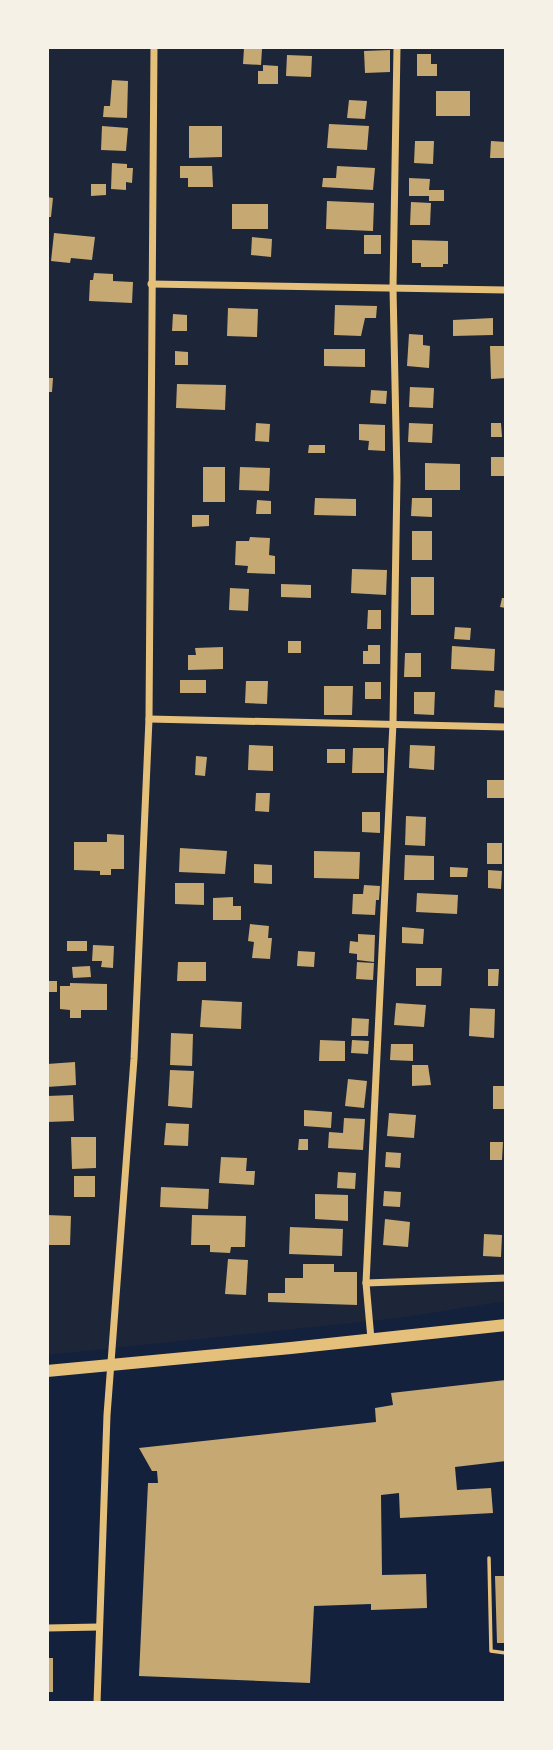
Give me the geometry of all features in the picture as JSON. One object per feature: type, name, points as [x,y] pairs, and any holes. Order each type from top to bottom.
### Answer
[{"type":"main road","points":[[47,1371],[506,1325]]},
{"type":"street","points":[[97,1703],[110,1365],[134,1059],[149,719],[154,47]]},
{"type":"street","points":[[371,1339],[366,1283],[393,723],[397,478],[393,288],[397,47]]},
{"type":"street","points":[[151,284],[506,290]]},
{"type":"street","points":[[149,719],[506,727]]},
{"type":"street","points":[[366,1283],[506,1278]]},
{"type":"street","points":[[47,1628],[99,1627]]},
{"type":"path","points":[[489,1558],[491,1651],[506,1653]]},
{"type":"shaded area","points":[[47,47],[506,47],[506,1301],[398,1318],[47,1355]]},
{"type":"building","points":[[244,48],[262,49],[261,65],[243,64]]},
{"type":"building","points":[[390,50],[390,72],[365,73],[364,51]]},
{"type":"building","points":[[417,54],[431,54],[431,64],[437,64],[437,76],[417,76]]},
{"type":"building","points":[[287,55],[312,56],[311,77],[286,76]]},
{"type":"building","points":[[263,65],[278,66],[278,84],[258,84],[258,71],[263,71]]},
{"type":"building","points":[[112,80],[128,81],[127,118],[103,117],[104,106],[110,106]]},
{"type":"building","points":[[436,91],[470,91],[470,116],[436,116]]},
{"type":"building","points":[[349,100],[367,101],[365,119],[347,118]]},
{"type":"building","points":[[329,124],[369,126],[367,150],[327,148]]},
{"type":"building","points":[[102,126],[128,128],[126,151],[101,150]]},
{"type":"building","points":[[189,126],[222,126],[222,157],[189,158]]},
{"type":"building","points":[[415,141],[434,141],[433,164],[414,163]]},
{"type":"building","points":[[491,141],[506,142],[506,158],[490,158]]},
{"type":"building","points":[[112,163],[127,164],[127,168],[133,168],[132,183],[126,182],[126,190],[111,189]]},
{"type":"building","points":[[180,166],[212,166],[213,187],[188,187],[188,178],[180,178]]},
{"type":"building","points":[[337,166],[375,168],[373,190],[322,187],[323,178],[336,178]]},
{"type":"building","points":[[409,178],[430,179],[429,190],[444,190],[444,201],[429,201],[429,196],[409,196]]},
{"type":"building","points":[[91,184],[106,184],[106,195],[91,196]]},
{"type":"building","points":[[47,197],[53,198],[51,217],[47,217]]},
{"type":"building","points":[[327,201],[374,203],[373,231],[326,229]]},
{"type":"building","points":[[411,202],[431,203],[430,225],[410,225]]},
{"type":"building","points":[[232,204],[268,204],[268,229],[232,229]]},
{"type":"building","points":[[54,233],[95,237],[92,260],[71,258],[70,263],[51,261]]},
{"type":"building","points":[[364,235],[381,235],[381,254],[364,254]]},
{"type":"building","points":[[252,237],[272,239],[271,257],[251,255]]},
{"type":"building","points":[[412,240],[448,241],[448,264],[443,264],[443,267],[421,267],[421,263],[412,263]]},
{"type":"building","points":[[94,273],[113,274],[113,281],[133,282],[132,303],[89,301],[90,280],[93,280]]},
{"type":"building","points":[[335,305],[377,306],[376,318],[365,318],[361,336],[334,335]]},
{"type":"building","points":[[228,308],[258,309],[257,337],[227,336]]},
{"type":"building","points":[[173,314],[187,315],[187,331],[172,331]]},
{"type":"building","points":[[493,318],[493,335],[453,336],[453,320]]},
{"type":"building","points":[[409,334],[423,335],[423,345],[430,346],[429,368],[407,366]]},
{"type":"building","points":[[490,346],[506,346],[506,378],[491,379]]},
{"type":"building","points":[[324,349],[365,349],[365,367],[324,366]]},
{"type":"building","points":[[175,351],[188,352],[188,365],[175,365]]},
{"type":"building","points":[[47,378],[53,378],[52,392],[47,392]]},
{"type":"building","points":[[177,384],[226,385],[225,410],[176,408]]},
{"type":"building","points":[[410,387],[434,388],[433,408],[409,407]]},
{"type":"building","points":[[371,390],[387,391],[386,404],[370,403]]},
{"type":"building","points":[[256,423],[270,424],[269,442],[255,441]]},
{"type":"building","points":[[409,423],[433,424],[432,443],[408,442]]},
{"type":"building","points":[[491,423],[501,423],[502,437],[491,437]]},
{"type":"building","points":[[359,424],[385,425],[385,451],[368,450],[369,441],[359,440]]},
{"type":"building","points":[[309,445],[325,445],[325,453],[308,453]]},
{"type":"building","points":[[491,457],[506,457],[506,476],[491,476]]},
{"type":"building","points":[[425,463],[460,464],[460,490],[425,490]]},
{"type":"building","points":[[203,467],[225,467],[225,502],[203,502]]},
{"type":"building","points":[[240,467],[270,468],[269,491],[239,490]]},
{"type":"building","points":[[315,498],[356,499],[356,516],[314,515]]},
{"type":"building","points":[[412,498],[432,498],[432,517],[411,516]]},
{"type":"building","points":[[257,500],[271,501],[271,514],[256,514]]},
{"type":"building","points":[[192,515],[209,515],[209,526],[192,527]]},
{"type":"building","points":[[412,531],[432,531],[432,560],[412,560]]},
{"type":"building","points":[[250,537],[270,538],[269,555],[275,556],[275,574],[247,573],[248,566],[235,565],[236,541],[249,541]]},
{"type":"building","points":[[352,569],[387,570],[386,595],[351,593]]},
{"type":"building","points":[[411,577],[434,577],[434,615],[411,615]]},
{"type":"building","points":[[281,584],[311,585],[311,598],[281,597]]},
{"type":"building","points":[[230,588],[249,589],[248,611],[229,610]]},
{"type":"building","points":[[502,598],[506,598],[506,608],[500,607]]},
{"type":"building","points":[[368,610],[381,610],[381,629],[367,629]]},
{"type":"building","points":[[455,627],[471,628],[470,640],[454,639]]},
{"type":"building","points":[[288,641],[301,641],[301,653],[288,653]]},
{"type":"building","points":[[368,645],[380,645],[380,664],[363,664],[363,651],[368,651]]},
{"type":"building","points":[[452,646],[495,649],[494,671],[451,669]]},
{"type":"building","points":[[223,647],[223,669],[188,670],[188,655],[196,655],[195,648]]},
{"type":"building","points":[[405,653],[421,653],[421,677],[404,677]]},
{"type":"building","points":[[180,680],[206,680],[206,693],[180,693]]},
{"type":"building","points":[[246,681],[268,681],[267,704],[245,703]]},
{"type":"building","points":[[365,682],[381,682],[381,699],[365,699]]},
{"type":"building","points":[[324,686],[353,686],[352,715],[324,715]]},
{"type":"building","points":[[495,690],[506,691],[506,708],[494,707]]},
{"type":"building","points":[[414,692],[435,692],[434,715],[414,714]]},
{"type":"building","points":[[249,745],[273,746],[273,771],[248,770]]},
{"type":"building","points":[[410,745],[435,746],[434,770],[409,768]]},
{"type":"building","points":[[353,748],[384,748],[384,773],[352,773]]},
{"type":"building","points":[[327,749],[345,749],[345,763],[327,763]]},
{"type":"building","points":[[196,756],[207,757],[205,776],[195,775]]},
{"type":"building","points":[[487,780],[505,780],[505,798],[487,798]]},
{"type":"building","points":[[256,793],[270,793],[269,812],[255,811]]},
{"type":"building","points":[[362,812],[380,812],[380,833],[362,832]]},
{"type":"building","points":[[406,816],[426,817],[425,846],[405,845]]},
{"type":"building","points":[[107,834],[124,835],[124,869],[111,869],[111,875],[100,875],[100,871],[74,870],[74,842],[107,842]]},
{"type":"building","points":[[487,843],[502,843],[502,864],[487,864]]},
{"type":"building","points":[[180,848],[227,851],[225,874],[179,872]]},
{"type":"building","points":[[314,851],[360,852],[359,879],[314,878]]},
{"type":"building","points":[[405,855],[434,856],[434,880],[404,880]]},
{"type":"building","points":[[254,864],[272,865],[272,884],[254,883]]},
{"type":"building","points":[[450,867],[468,868],[467,877],[450,877]]},
{"type":"building","points":[[488,870],[502,871],[501,889],[488,888]]},
{"type":"building","points":[[175,883],[204,883],[204,905],[175,904]]},
{"type":"building","points":[[364,885],[380,886],[375,915],[352,914],[353,894],[363,894]]},
{"type":"building","points":[[417,893],[458,895],[457,914],[416,912]]},
{"type":"building","points":[[233,897],[233,906],[241,906],[241,920],[213,920],[213,898]]},
{"type":"building","points":[[250,924],[269,926],[268,938],[272,938],[270,959],[252,958],[254,942],[248,941]]},
{"type":"building","points":[[402,927],[424,929],[423,944],[402,943]]},
{"type":"building","points":[[358,934],[375,935],[374,962],[357,960],[357,954],[349,953],[350,941],[358,942]]},
{"type":"building","points":[[67,941],[87,941],[87,951],[67,951]]},
{"type":"building","points":[[93,945],[114,946],[113,968],[101,967],[102,961],[92,961]]},
{"type":"building","points":[[298,951],[315,952],[314,967],[297,966]]},
{"type":"building","points":[[178,962],[206,962],[206,981],[177,981]]},
{"type":"building","points":[[357,962],[374,963],[373,980],[356,979]]},
{"type":"building","points":[[90,966],[91,977],[73,978],[72,967]]},
{"type":"building","points":[[416,968],[442,968],[441,986],[416,986]]},
{"type":"building","points":[[488,969],[499,969],[498,986],[488,986]]},
{"type":"building","points":[[47,981],[57,981],[57,992],[47,992]]},
{"type":"building","points":[[70,983],[107,984],[107,1010],[81,1010],[81,1018],[70,1018],[70,1010],[60,1009],[60,986],[70,986]]},
{"type":"building","points":[[202,1000],[242,1002],[241,1029],[200,1027]]},
{"type":"building","points":[[396,1003],[426,1005],[424,1027],[394,1025]]},
{"type":"building","points":[[470,1008],[495,1009],[494,1038],[469,1036]]},
{"type":"building","points":[[352,1018],[369,1019],[368,1036],[351,1036]]},
{"type":"building","points":[[171,1033],[193,1034],[192,1066],[170,1065]]},
{"type":"building","points":[[320,1040],[345,1041],[345,1061],[319,1061]]},
{"type":"building","points":[[352,1040],[369,1041],[368,1054],[351,1053]]},
{"type":"building","points":[[391,1044],[413,1044],[413,1061],[390,1060]]},
{"type":"building","points":[[75,1062],[76,1085],[47,1087],[47,1064]]},
{"type":"building","points":[[412,1065],[428,1065],[431,1085],[412,1086]]},
{"type":"building","points":[[170,1070],[194,1071],[192,1108],[168,1106]]},
{"type":"building","points":[[348,1079],[367,1081],[364,1108],[345,1106]]},
{"type":"building","points":[[493,1086],[506,1086],[506,1109],[493,1109]]},
{"type":"building","points":[[73,1095],[74,1121],[47,1122],[47,1096]]},
{"type":"building","points":[[304,1110],[332,1112],[331,1128],[304,1126]]},
{"type":"building","points":[[389,1113],[416,1115],[414,1138],[387,1136]]},
{"type":"building","points":[[344,1118],[365,1119],[363,1150],[328,1148],[329,1132],[343,1133]]},
{"type":"building","points":[[166,1123],[189,1124],[188,1146],[164,1145]]},
{"type":"building","points":[[71,1137],[96,1137],[96,1168],[72,1169]]},
{"type":"building","points":[[299,1139],[308,1139],[308,1150],[298,1150]]},
{"type":"building","points":[[490,1142],[503,1142],[502,1160],[490,1160]]},
{"type":"building","points":[[386,1152],[401,1153],[400,1168],[385,1167]]},
{"type":"building","points":[[221,1157],[247,1158],[246,1171],[255,1171],[254,1185],[219,1183]]},
{"type":"building","points":[[338,1172],[356,1173],[355,1189],[337,1188]]},
{"type":"building","points":[[74,1176],[95,1176],[95,1197],[74,1197]]},
{"type":"building","points":[[161,1187],[209,1189],[208,1209],[160,1207]]},
{"type":"building","points":[[384,1191],[401,1192],[400,1207],[383,1206]]},
{"type":"building","points":[[315,1194],[348,1195],[348,1221],[315,1219]]},
{"type":"building","points":[[47,1215],[71,1216],[70,1245],[47,1245]]},
{"type":"building","points":[[192,1215],[246,1216],[245,1247],[231,1247],[230,1253],[210,1252],[210,1245],[191,1245]]},
{"type":"building","points":[[385,1219],[410,1222],[408,1247],[383,1245]]},
{"type":"building","points":[[290,1227],[343,1229],[342,1256],[289,1254]]},
{"type":"building","points":[[484,1234],[502,1235],[501,1257],[483,1256]]},
{"type":"building","points":[[228,1259],[248,1260],[246,1295],[225,1294]]},
{"type":"building","points":[[303,1264],[334,1264],[334,1272],[357,1272],[357,1305],[268,1302],[268,1293],[285,1293],[285,1278],[303,1278]]},
{"type":"building","points":[[506,1380],[506,1461],[455,1467],[457,1490],[491,1488],[493,1513],[400,1518],[399,1493],[381,1495],[382,1575],[426,1574],[427,1608],[371,1610],[371,1604],[314,1606],[310,1683],[139,1676],[148,1483],[158,1483],[157,1471],[152,1471],[139,1448],[376,1422],[375,1408],[393,1405],[391,1393]]},
{"type":"building","points":[[495,1576],[506,1576],[506,1643],[497,1643]]},
{"type":"building","points":[[47,1658],[53,1658],[53,1692],[47,1692]]}]
